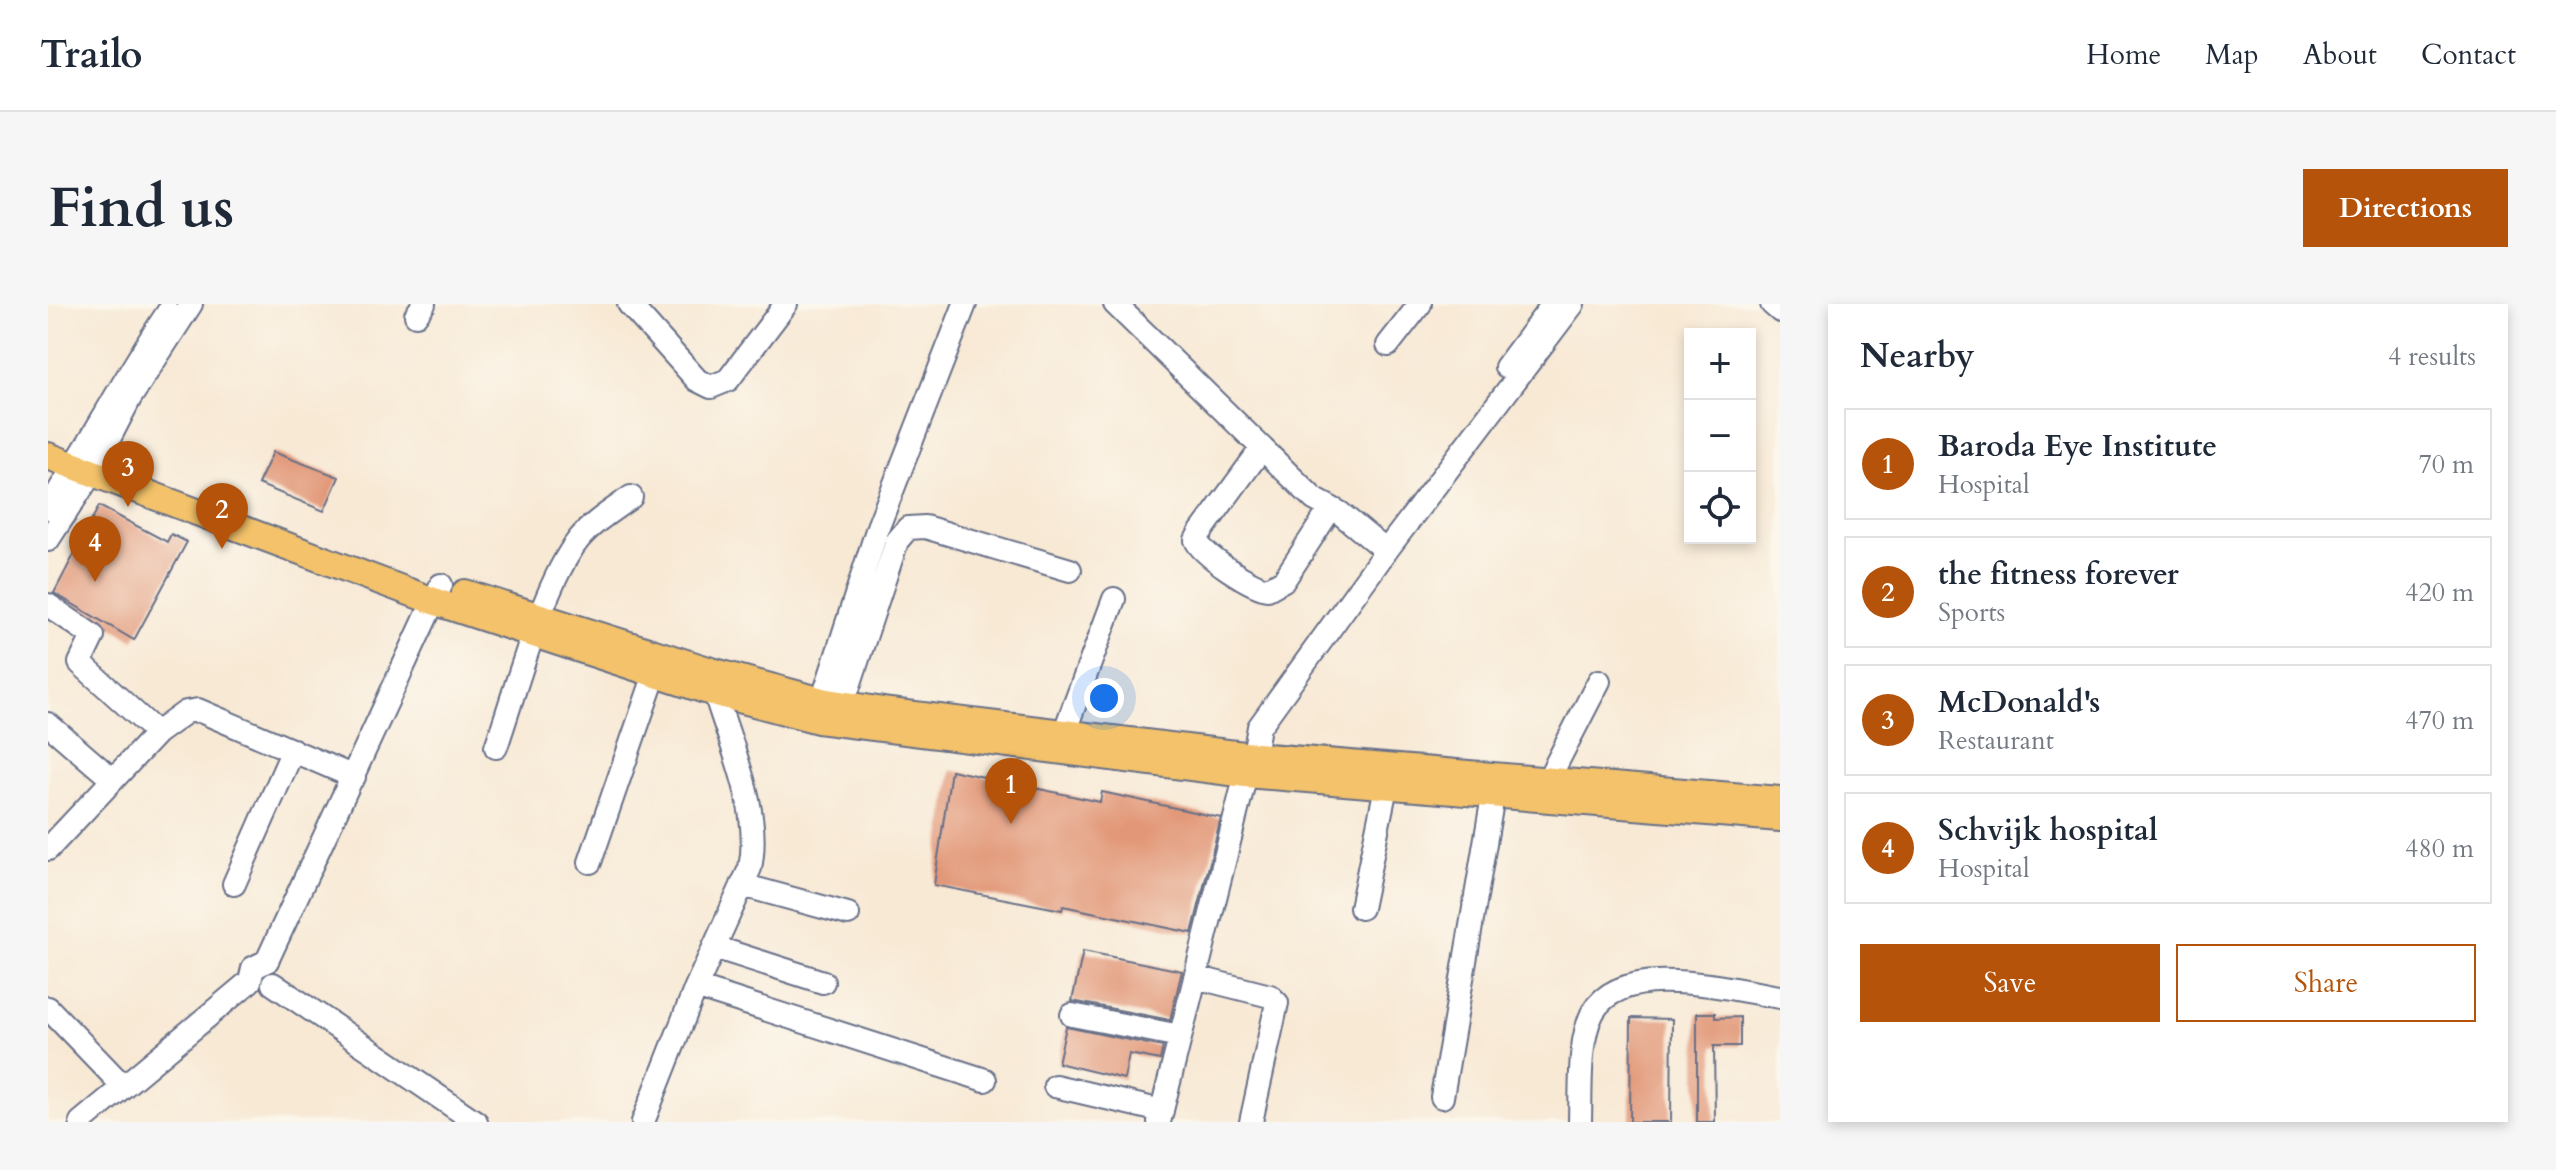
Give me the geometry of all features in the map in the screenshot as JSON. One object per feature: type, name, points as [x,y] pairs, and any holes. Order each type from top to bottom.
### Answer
[{"type":"main road","points":[[48,438],[87,463]]},
{"type":"main road","points":[[48,456],[87,463],[439,594],[538,626],[833,702],[1064,733],[1247,767],[1386,787],[1493,796],[1547,790],[1780,818]]},
{"type":"main road","points":[[538,626],[655,674],[818,720],[1247,767],[1547,790],[1780,800]]},
{"type":"street","points":[[48,540],[87,463],[117,389],[173,304]]},
{"type":"street","points":[[48,508],[87,463],[191,304]]},
{"type":"street","points":[[629,304],[697,380],[711,387],[728,380],[786,304]]},
{"type":"street","points":[[833,702],[878,527],[965,304]]},
{"type":"street","points":[[1115,304],[1314,499],[1336,510],[1381,548]]},
{"type":"street","points":[[1134,304],[1324,488],[1336,510]]},
{"type":"street","points":[[1388,345],[1420,304]]},
{"type":"street","points":[[1055,1086],[1161,1117],[1259,727],[1553,304]]},
{"type":"street","points":[[1381,548],[1573,304]]},
{"type":"street","points":[[1772,304],[1780,311]]},
{"type":"street","points":[[1262,448],[1200,533],[1196,540],[1202,551],[1256,586],[1268,589],[1284,580],[1336,510]]},
{"type":"street","points":[[496,747],[538,626],[565,561],[580,537],[631,497]]},
{"type":"street","points":[[833,702],[897,541],[908,528],[925,527],[1070,570]]},
{"type":"street","points":[[81,1122],[250,981],[253,968],[267,961],[439,594]]},
{"type":"street","points":[[1064,733],[1114,599]]},
{"type":"street","points":[[48,605],[93,636],[80,663],[157,733]]},
{"type":"street","points":[[590,862],[655,674]]},
{"type":"street","points":[[1547,790],[1599,681]]},
{"type":"street","points":[[643,1122],[753,853],[753,825],[715,693]]},
{"type":"street","points":[[53,835],[113,780],[157,733],[186,712],[198,710],[354,777]]},
{"type":"street","points":[[48,724],[113,780]]},
{"type":"street","points":[[234,884],[293,750]]},
{"type":"street","points":[[1361,908],[1386,787]]},
{"type":"street","points":[[1442,1097],[1493,796]]},
{"type":"street","points":[[742,885],[848,914]]},
{"type":"street","points":[[714,947],[823,982]]},
{"type":"street","points":[[267,961],[275,972],[273,984]]},
{"type":"street","points":[[1195,977],[1270,996],[1277,1003],[1251,1122]]},
{"type":"street","points":[[250,981],[259,988],[273,984]]},
{"type":"street","points":[[1580,1122],[1581,1064],[1592,1013],[1608,995],[1625,985],[1649,981],[1780,997]]},
{"type":"street","points":[[273,984],[476,1122]]},
{"type":"street","points":[[696,987],[985,1080]]},
{"type":"street","points":[[48,1008],[123,1086]]},
{"type":"street","points":[[1592,1013],[1595,1122]]},
{"type":"street","points":[[1072,1015],[1180,1036]]},
{"type":"building","points":[[273,452],[339,477],[324,511],[258,484]]},
{"type":"building","points":[[99,506],[167,542],[171,534],[187,542],[134,640],[54,593]]},
{"type":"building","points":[[951,770],[1100,802],[1102,792],[1221,818],[1192,933],[1063,906],[1062,910],[934,885]]},
{"type":"building","points":[[1083,951],[1182,971],[1170,1020],[1072,1001]]},
{"type":"building","points":[[1697,1013],[1715,1013],[1715,1018],[1740,1017],[1740,1046],[1714,1046],[1715,1122],[1697,1122]]},
{"type":"building","points":[[1631,1018],[1672,1019],[1671,1122],[1630,1122]]},
{"type":"building","points":[[1066,1027],[1163,1047],[1160,1060],[1129,1054],[1124,1079],[1058,1063]]},
{"type":"place","name":"McDonald's","points":[[128,507]]},
{"type":"place","name":"the fitness forever","points":[[222,549]]},
{"type":"place","name":"Schvijk hospital","points":[[95,582]]},
{"type":"place","name":"Baroda Eye Institute","points":[[1011,824]]}]
